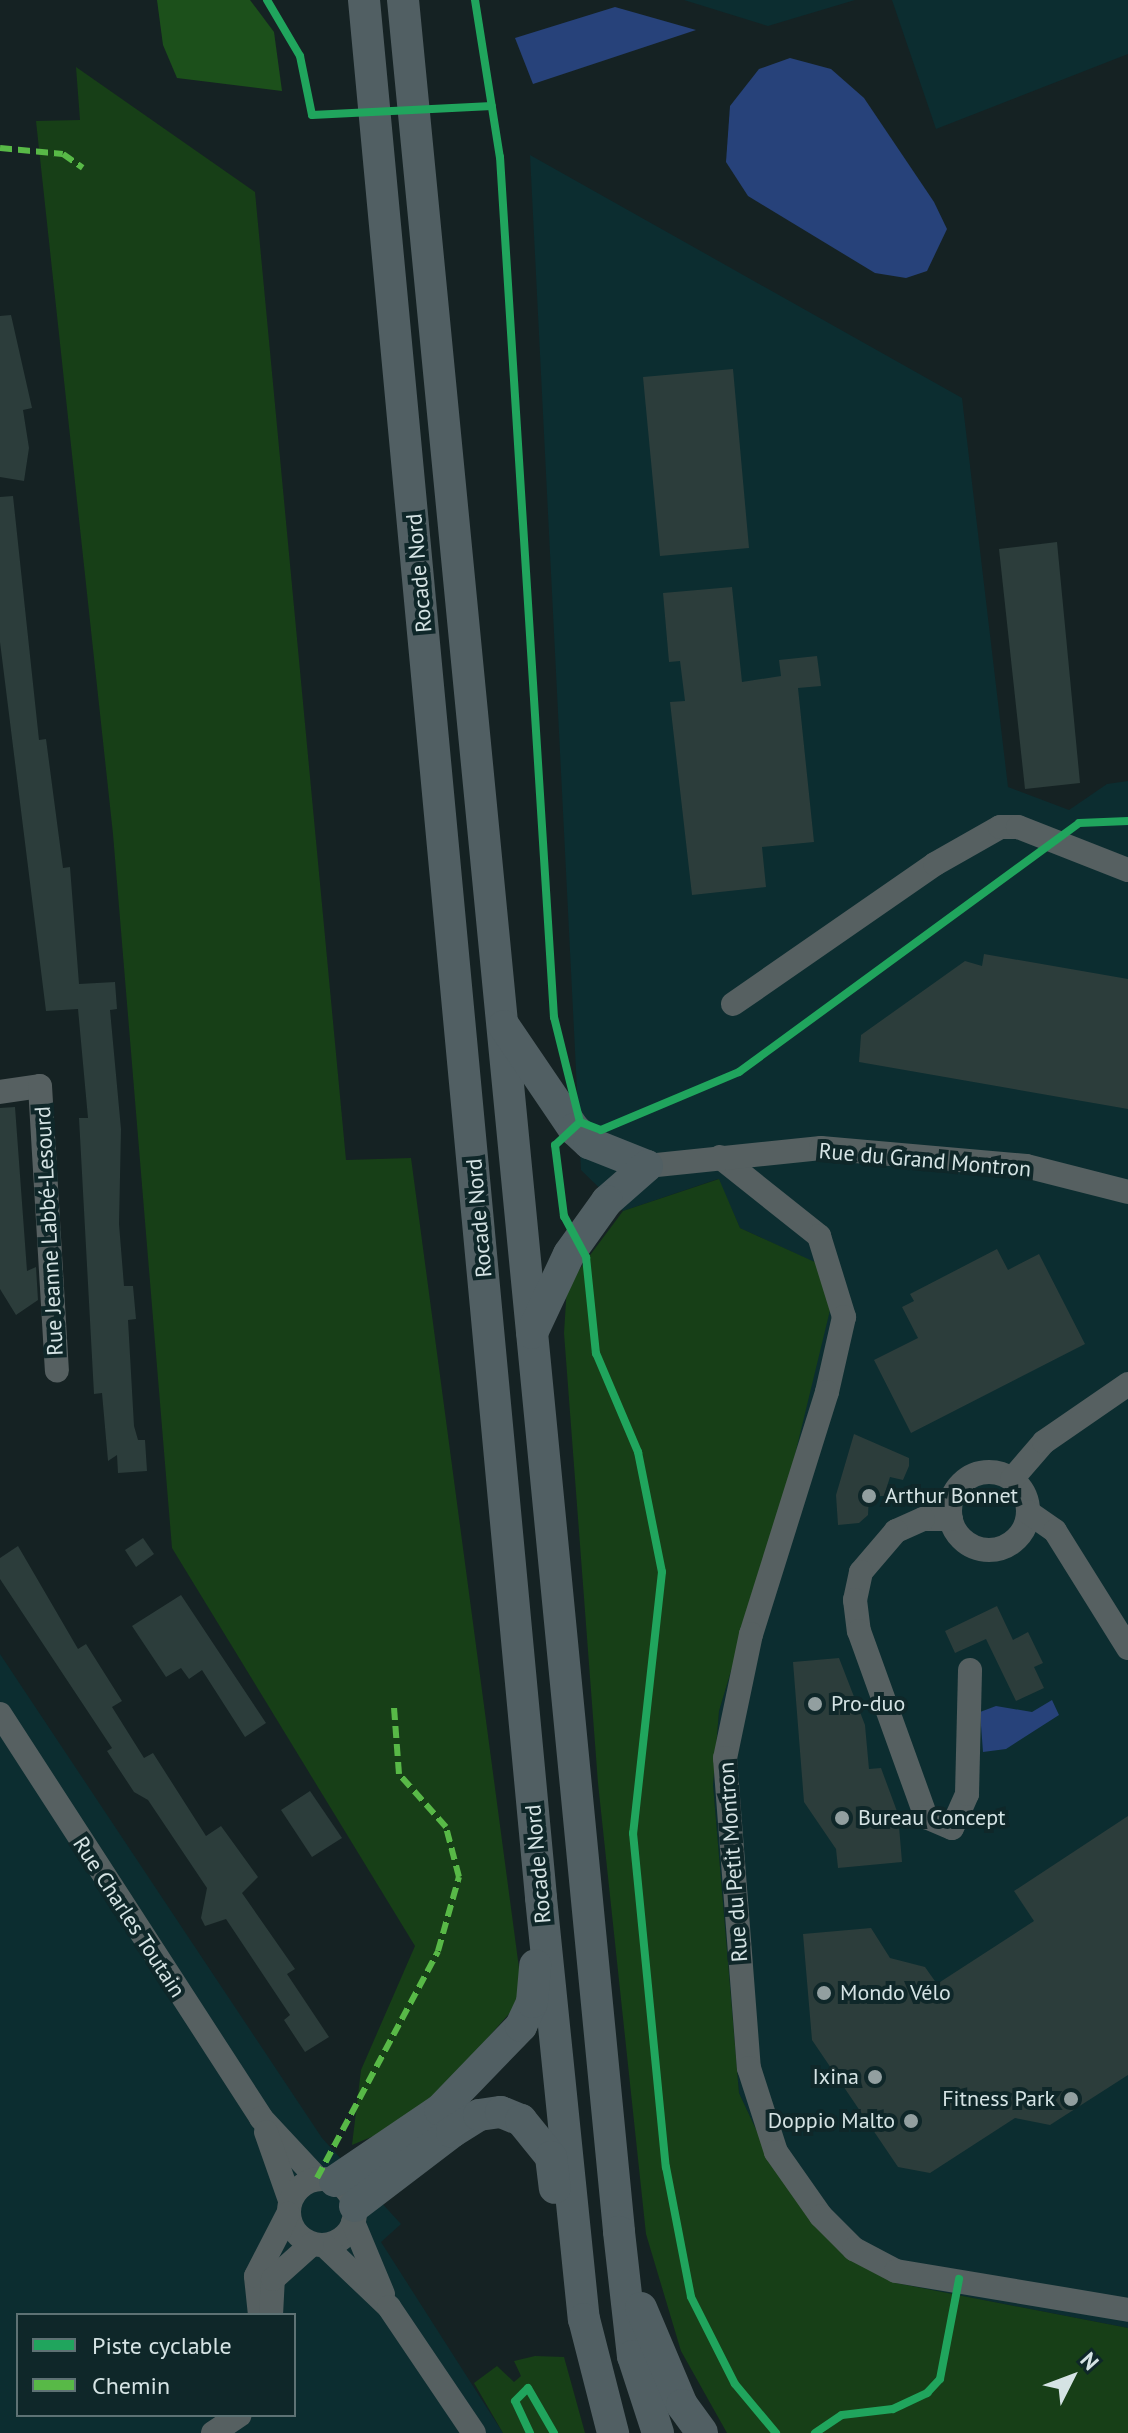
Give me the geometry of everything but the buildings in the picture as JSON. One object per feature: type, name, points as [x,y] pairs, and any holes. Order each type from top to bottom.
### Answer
[{"type":"main road","name":"Rocade Nord","points":[[364,0],[541,1898],[584,2319],[613,2433]]},
{"type":"main road","name":"Rocade Nord","points":[[403,0],[498,1017],[532,1333],[619,2232],[633,2356],[658,2433]]},
{"type":"main road","points":[[498,1017],[574,1129],[589,1143],[647,1166],[607,1201],[569,1254],[532,1333]]},
{"type":"main road","points":[[340,2197],[440,2110],[521,2026],[532,2002],[541,1898]]},
{"type":"main road","points":[[340,2197],[479,2115],[501,2112],[521,2120],[551,2157],[563,2254],[584,2319]]},
{"type":"main road","name":"Rocade Nord","points":[[619,2232],[648,2333],[702,2433]]},
{"type":"street","points":[[733,1004],[935,864],[1000,827],[1018,827],[1128,870]]},
{"type":"street","name":"Rue Jeanne Labbé-Lesourd","points":[[0,1092],[40,1086],[57,1370]]},
{"type":"street","name":"Rue du Grand Montron","points":[[720,1157],[821,1148],[1026,1166],[1128,1192]]},
{"type":"street","points":[[647,1166],[720,1157]]},
{"type":"street","name":"Rue du Petit Montron","points":[[720,1157],[819,1236],[844,1317],[827,1392],[751,1634],[725,1758],[749,2068],[776,2152],[821,2216],[854,2249],[896,2271],[1128,2310]]},
{"type":"street","points":[[1012,1479],[1044,1442],[1128,1384]]},
{"type":"street","points":[[1028,1512],[1011,1543],[987,1550],[964,1541],[951,1519],[951,1500],[965,1479],[989,1472],[1012,1479],[1028,1512],[1055,1531],[1128,1648]]},
{"type":"street","points":[[951,1519],[923,1519],[896,1531],[861,1572],[855,1600],[859,1631],[926,1817],[952,1828],[967,1794],[970,1670]]},
{"type":"street","name":"Rue Charles Toutain","points":[[0,1714],[261,2118],[340,2197],[389,2307],[474,2433]]},
{"type":"street","name":"Rue Charles Toutain","points":[[261,2118],[295,2233],[318,2245],[389,2307]]},
{"type":"street","points":[[260,2313],[256,2276],[289,2207],[340,2197],[342,2238],[318,2245],[273,2279],[271,2313]]},
{"type":"street","points":[[213,2433],[237,2417]]},
{"type":"shaded area","points":[[684,0],[855,0],[768,26]]},
{"type":"shaded area","points":[[892,0],[1128,0],[1128,54],[936,129]]},
{"type":"shaded area","points":[[530,155],[962,398],[1008,787],[1069,810],[1107,784],[1128,781],[1128,2328],[896,2283],[776,2172],[739,2093],[713,1785],[719,1711],[792,1467],[816,1263],[740,1228],[718,1179],[623,1211],[581,1170]]},
{"type":"shaded area","points":[[0,1654],[322,2138],[401,2224],[381,2242],[503,2433],[0,2433]]},
{"type":"green space","points":[[157,0],[250,0],[274,32],[282,91],[177,78],[163,45]]},
{"type":"green space","points":[[76,67],[255,192],[346,1160],[411,1158],[523,1998],[417,2118],[352,2145],[361,2070],[415,1946],[172,1548],[113,834],[36,121],[80,120]]},
{"type":"green space","points":[[719,1179],[740,1228],[817,1263],[831,1306],[792,1467],[719,1711],[713,1785],[739,2093],[776,2172],[896,2283],[1128,2328],[1128,2433],[727,2433],[681,2351],[646,2234],[598,1783],[564,1333],[567,1286],[623,1211]]},
{"type":"green space","points":[[535,2356],[564,2357],[585,2433],[503,2433],[474,2383],[497,2366],[514,2382],[521,2376],[514,2361]]},
{"type":"water","points":[[615,7],[696,30],[533,84],[515,38]]},
{"type":"water","points":[[790,58],[831,69],[864,98],[934,202],[947,229],[927,271],[906,278],[875,273],[748,196],[726,162],[730,106],[759,69]]},
{"type":"water","points":[[1052,1700],[1059,1715],[1006,1749],[983,1752],[980,1712],[996,1706],[1032,1712]]},
{"type":"marked path","points":[[0,148],[63,154],[83,168]]},
{"type":"marked path","points":[[317,2178],[438,1951],[459,1877],[446,1827],[399,1774],[394,1707]]},
{"type":"cycle path","points":[[267,0],[300,56],[312,115],[492,106]]},
{"type":"cycle path","points":[[475,0],[500,157],[554,1017],[580,1122],[555,1145],[564,1216],[586,1257],[596,1353],[638,1452],[662,1572],[633,1833],[666,2167],[691,2297],[735,2384],[776,2433]]},
{"type":"cycle path","points":[[580,1122],[601,1130],[739,1072],[1079,823],[1128,821]]},
{"type":"cycle path","points":[[815,2433],[842,2415],[893,2409],[927,2393],[940,2379],[959,2279]]},
{"type":"cycle path","points":[[530,2433],[515,2401],[528,2388],[554,2433]]},
{"type":"place","name":"Arthur Bonnet","points":[[869,1496]]},
{"type":"place","name":"Pro-duo","points":[[815,1704]]},
{"type":"place","name":"Bureau Concept","points":[[842,1818]]},
{"type":"place","name":"Mondo Vélo","points":[[824,1993]]},
{"type":"place","name":"Ixina","points":[[875,2077]]},
{"type":"place","name":"Fitness Park","points":[[1071,2099]]},
{"type":"place","name":"Doppio Malto","points":[[911,2121]]}]
